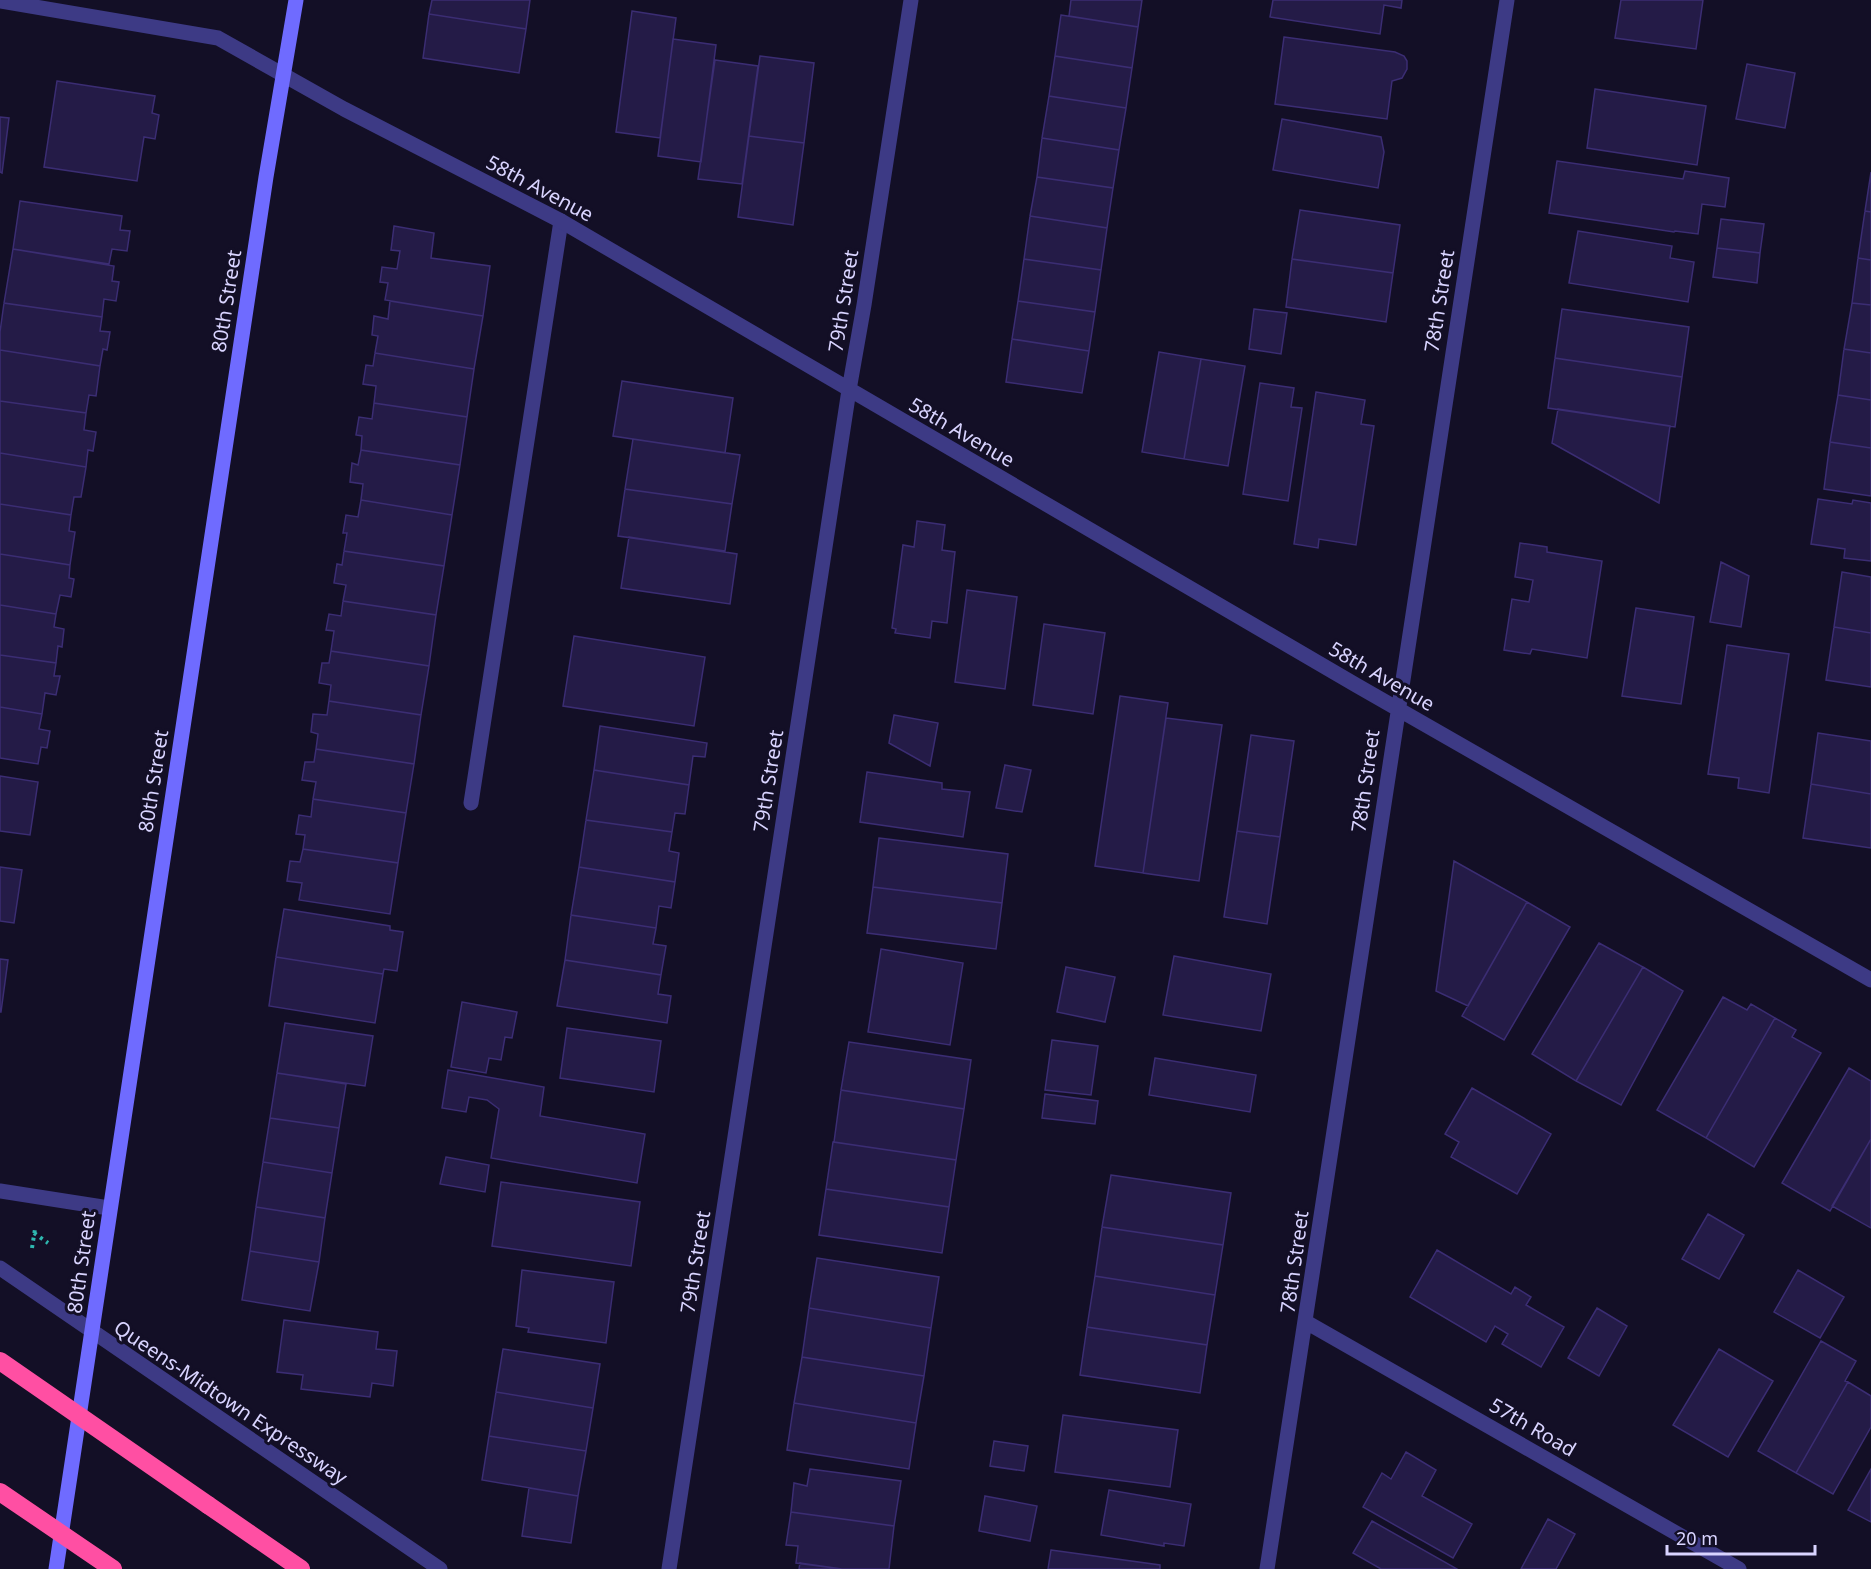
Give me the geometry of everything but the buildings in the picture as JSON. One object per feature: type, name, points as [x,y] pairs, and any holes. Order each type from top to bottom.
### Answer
[{"type":"highway","points":[[0,1361],[302,1569]]},
{"type":"highway","points":[[0,1492],[113,1569]]},
{"type":"street","name":"80th Street","points":[[56,1569],[266,177],[296,0]]},
{"type":"street","name":"79th Street","points":[[669,1569],[849,390],[911,0]]},
{"type":"street","name":"78th Street","points":[[1267,1569],[1507,0]]},
{"type":"street","name":"58th Avenue","points":[[0,2],[218,38],[344,109],[561,221],[1397,709],[1871,980]]},
{"type":"street","points":[[471,803],[561,221]]},
{"type":"street","points":[[0,1191],[109,1208]]},
{"type":"street","name":"Queens-Midtown Expressway","points":[[0,1268],[440,1569]]},
{"type":"street","name":"57th Road","points":[[1306,1322],[1739,1569]]},
{"type":"path","points":[[32,1249],[36,1220]]},
{"type":"path","points":[[34,1233],[48,1243]]}]
